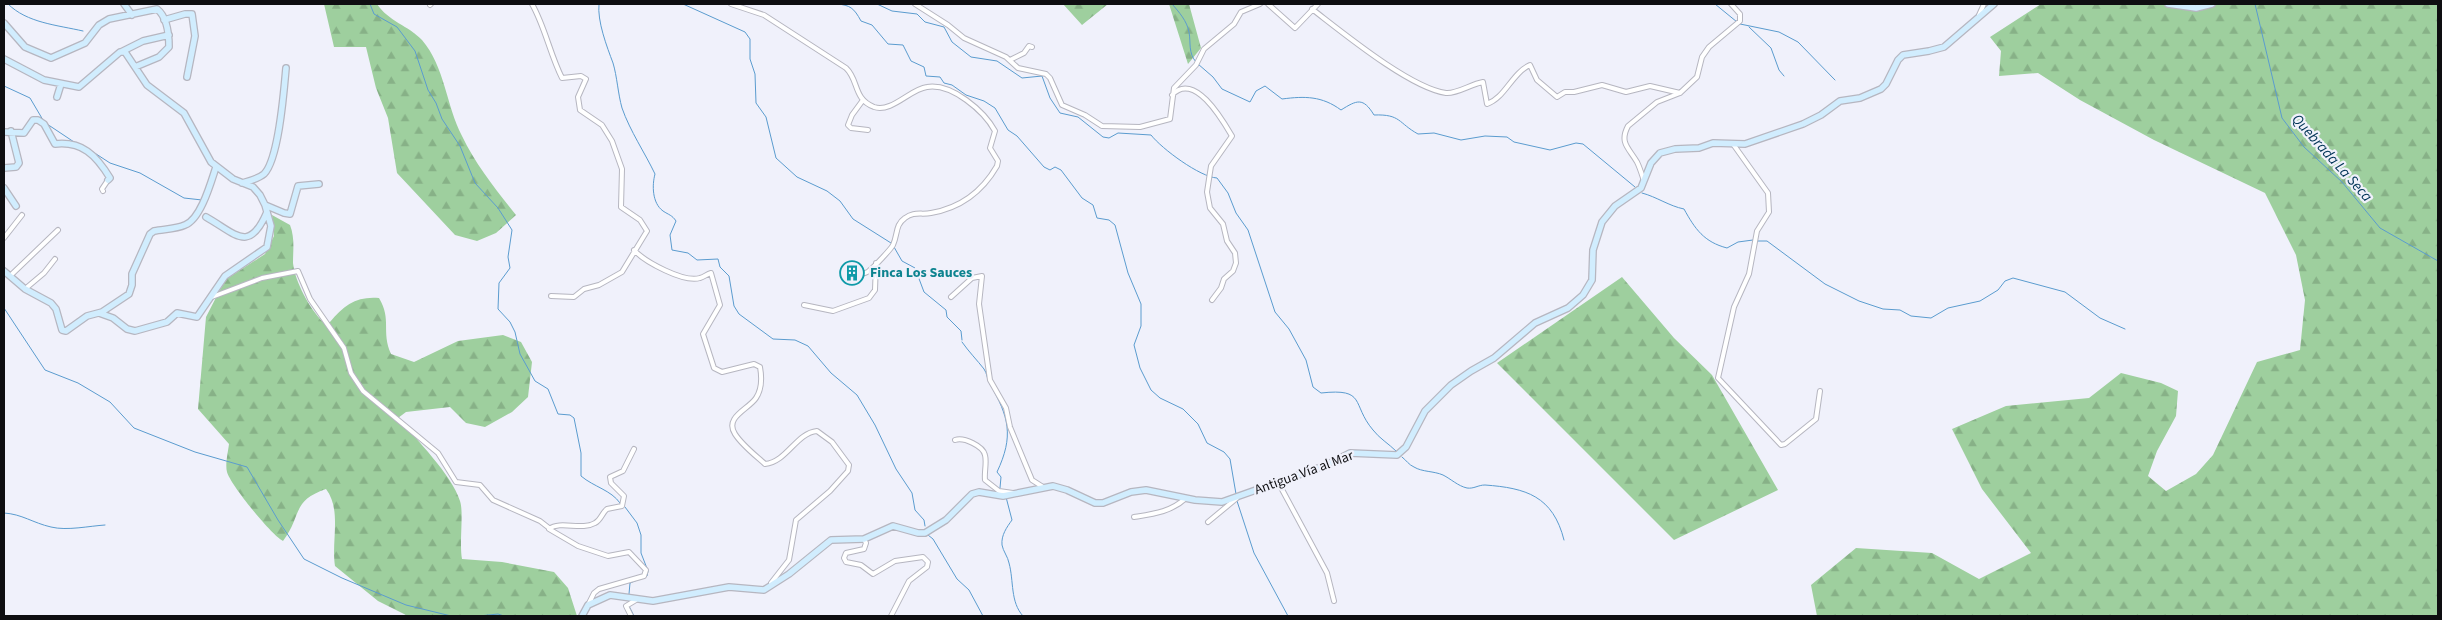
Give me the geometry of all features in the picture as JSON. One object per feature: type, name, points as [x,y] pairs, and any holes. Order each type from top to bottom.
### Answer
[{"type":"street","points":[[124,4],[132,15]]},
{"type":"street","points":[[135,67],[159,57],[169,47],[169,35],[157,4]]},
{"type":"street","points":[[532,4],[539,17],[546,42],[562,78],[580,76],[586,79],[578,97],[581,113],[597,121],[612,141],[622,169],[623,180],[620,205],[646,228],[646,235],[634,250],[626,268],[612,278],[584,289],[574,297],[551,296]]},
{"type":"street","points":[[730,4],[767,17],[846,68],[850,72],[853,84],[863,100],[876,107],[882,108],[927,86],[937,87],[960,96],[974,106],[993,128],[995,134],[990,148],[998,161],[995,169],[976,194],[945,210],[926,214],[914,213],[906,217],[898,225],[892,246],[868,272],[856,274]]},
{"type":"street","points":[[915,4],[948,25],[964,38],[1010,60],[1018,68],[1049,76],[1062,105],[1104,127],[1119,125],[1140,127],[1168,120],[1171,117],[1174,88],[1196,65],[1207,46],[1233,25],[1241,12],[1260,4]]},
{"type":"street","points":[[1268,4],[1294,28],[1318,4]]},
{"type":"street","points":[[1645,183],[1637,163],[1625,145],[1626,131],[1630,124],[1658,102],[1680,93],[1697,77],[1702,57],[1709,47],[1740,20],[1740,14],[1731,4]]},
{"type":"street","points":[[1980,14],[1984,4]]},
{"type":"street","points":[[1645,183],[1651,163],[1660,153],[1675,149],[1699,148],[1713,143],[1745,144],[1760,140],[1815,119],[1840,101],[1871,95],[1886,84],[1894,65],[1902,55],[1937,50],[1944,47],[1980,14],[1994,4]]},
{"type":"street","points":[[2168,4],[2190,8],[2212,4]]},
{"type":"street","points":[[4,23],[24,47],[51,58],[59,56],[72,47],[85,43],[99,25],[109,20],[157,9],[159,11]]},
{"type":"street","points":[[1312,9],[1367,51],[1424,85],[1447,93],[1482,82],[1487,104],[1504,89],[1521,69],[1530,65],[1539,82],[1557,98],[1565,92],[1574,92],[1602,85],[1626,92],[1650,86],[1680,93]]},
{"type":"street","points":[[164,20],[192,14],[195,36],[187,77]]},
{"type":"street","points":[[4,59],[44,80],[79,87],[121,52],[143,41],[169,35]]},
{"type":"street","points":[[1010,60],[1024,52],[1029,46],[1032,47]]},
{"type":"street","points":[[99,313],[113,318],[128,329],[135,331],[167,322],[177,313],[197,317],[225,276],[267,247],[271,226],[268,212],[260,195],[252,187],[241,184],[216,168],[184,113],[148,86],[128,54],[121,52]]},
{"type":"street","points":[[241,184],[258,178],[265,173],[269,165],[279,129],[286,68]]},
{"type":"street","points":[[57,97],[61,84]]},
{"type":"street","points":[[1172,95],[1183,87],[1204,97],[1232,136],[1211,166],[1207,192],[1210,208],[1222,224],[1227,241],[1235,253],[1236,263],[1233,271],[1224,280],[1221,288],[1212,300]]},
{"type":"street","points":[[863,100],[852,115],[848,125],[851,128],[868,130]]},
{"type":"street","points":[[4,132],[24,133],[33,120],[38,120],[44,124],[55,144],[70,142],[91,153],[110,178],[102,189],[104,191]]},
{"type":"street","points":[[4,168],[16,167],[19,162],[11,131]]},
{"type":"street","points":[[1733,144],[1768,194],[1770,203],[1769,212],[1757,231],[1747,282],[1734,307],[1718,378],[1781,445],[1785,444],[1816,419],[1820,391]]},
{"type":"street","points":[[4,271],[25,289],[52,303],[56,309],[63,331],[86,316],[99,313],[129,294],[132,285],[132,274],[150,234],[154,231],[186,225],[191,221],[204,202],[216,168]]},
{"type":"street","name":"Antigua Vía al Mar","points":[[766,589],[789,574],[831,540],[864,539],[894,526],[918,533],[924,532],[946,520],[972,494],[979,492],[1003,496],[1053,486],[1067,490],[1095,503],[1103,503],[1141,490],[1214,503],[1324,466],[1350,453],[1368,452],[1390,456],[1402,453],[1419,418],[1451,385],[1471,370],[1494,358],[1535,323],[1576,303],[1592,280],[1595,241],[1605,218],[1615,206],[1641,188],[1645,183]]},
{"type":"street","points":[[265,205],[290,214],[298,186],[319,184]]},
{"type":"street","points":[[4,188],[16,206]]},
{"type":"street","points":[[206,217],[241,238],[248,238],[258,229],[268,212]]},
{"type":"street","points":[[4,238],[22,215]]},
{"type":"street","points":[[10,276],[58,230]]},
{"type":"street","points":[[588,605],[610,595],[653,601],[729,587],[766,589],[787,565],[796,520],[830,491],[848,471],[849,465],[832,442],[817,431],[810,432],[780,458],[771,463],[765,464],[750,450],[734,433],[732,425],[736,415],[758,395],[761,385],[760,368],[754,364],[722,372],[714,368],[703,334],[720,305],[711,272],[700,278],[683,276],[655,266],[634,250]]},
{"type":"street","points":[[25,289],[55,259]]},
{"type":"street","points":[[804,305],[832,311],[870,298],[875,290],[874,275],[877,261]]},
{"type":"street","points":[[211,297],[262,278],[298,271],[310,299],[344,348],[351,373],[368,397],[438,453],[456,482],[480,485],[493,500],[540,521],[552,532],[578,546],[608,556],[629,552],[646,570],[644,576],[599,589],[594,593],[582,616]]},
{"type":"street","points":[[951,297],[972,278],[982,276],[978,304],[990,380],[1006,408],[1010,427],[1029,476],[1034,483],[1043,487]]},
{"type":"street","points":[[955,440],[966,439],[983,452],[985,455],[985,480],[999,491],[1014,493]]},
{"type":"street","points":[[549,528],[591,525],[599,520],[608,509],[622,506],[623,494],[611,483],[610,479],[611,475],[623,471],[634,449]]},
{"type":"street","points":[[1278,482],[1327,573],[1334,600]]},
{"type":"street","points":[[1208,522],[1239,496]]},
{"type":"street","points":[[1134,517],[1158,514],[1179,505],[1186,498]]},
{"type":"street","points":[[864,539],[864,549],[846,553],[844,558],[846,562],[862,565],[870,573],[876,574],[900,560],[923,557],[928,562],[926,567],[909,581],[891,616]]},
{"type":"street","points":[[631,616],[626,606],[638,599]]},
{"type":"green space","points":[[324,4],[377,4],[387,15],[422,40],[436,62],[452,112],[468,147],[487,177],[516,215],[496,233],[477,241],[455,235],[397,173],[388,118],[376,88],[366,47],[334,47]]},
{"type":"green space","points":[[1063,4],[1108,4],[1082,25]]},
{"type":"green space","points":[[1169,4],[1189,4],[1201,48],[1188,64]]},
{"type":"green space","points":[[2041,4],[2438,4],[2438,616],[1817,616],[1811,585],[1856,548],[1932,553],[1979,579],[2031,553],[1982,489],[1952,429],[2006,406],[2089,398],[2121,373],[2161,383],[2178,391],[2176,416],[2157,451],[2148,476],[2166,491],[2196,474],[2213,455],[2257,362],[2300,350],[2305,300],[2296,255],[2265,193],[2154,140],[2080,100],[2038,73],[1999,76],[2001,51],[1990,37]]},
{"type":"green space","points":[[272,215],[290,225],[293,239],[294,270],[308,303],[323,322],[330,322],[346,306],[358,300],[379,298],[385,313],[388,346],[391,354],[414,362],[458,341],[503,335],[521,342],[532,362],[528,397],[512,412],[485,427],[466,423],[450,407],[406,412],[398,418],[442,469],[456,491],[461,506],[462,559],[502,562],[554,572],[568,588],[577,616],[408,616],[378,601],[335,566],[334,507],[326,489],[307,499],[302,504],[283,541],[270,530],[243,498],[226,469],[229,444],[198,409],[206,317],[225,280],[265,254],[274,236]]},
{"type":"green space","points":[[1622,277],[1674,338],[1712,375],[1778,490],[1674,540],[1497,363]]},
{"type":"waterway","points":[[8,4],[33,19],[83,31]]},
{"type":"waterway","points":[[370,4],[374,14],[397,27],[415,51],[428,90],[436,103],[442,119],[460,146],[475,183],[498,208],[512,230],[508,257],[510,268],[499,283],[498,309],[510,322],[515,332],[520,354],[535,381],[548,389],[558,414],[570,415],[574,418],[581,453],[581,476],[612,495],[620,503]]},
{"type":"waterway","points":[[599,4],[601,26],[614,68],[625,117],[655,174],[653,188],[659,208],[672,216],[676,221],[670,235],[672,250],[688,253],[697,260],[718,259],[720,267],[729,276],[734,306],[739,314],[773,339],[795,340],[808,346],[831,373],[857,395],[875,425],[896,469],[912,493],[915,510],[924,520],[925,526]]},
{"type":"waterway","points":[[683,4],[745,32],[750,39],[750,59],[755,74],[756,103],[766,117],[776,158],[797,177],[827,191],[840,201],[853,219],[891,243]]},
{"type":"waterway","points":[[837,4],[851,8],[861,21],[872,25],[888,44],[903,45],[911,61],[924,67],[926,76],[940,77],[944,83],[952,85],[966,95],[984,101],[995,108],[1008,130],[1017,136],[1044,167],[1050,170],[1055,167],[1061,170],[1082,198],[1093,205],[1097,218],[1109,220],[1115,225],[1128,273],[1141,304],[1141,326],[1134,345],[1140,368],[1151,390],[1160,398],[1183,409],[1198,424],[1207,443],[1224,452],[1230,459],[1236,494]]},
{"type":"waterway","points":[[877,4],[892,11],[917,14],[925,22],[944,27],[952,42],[971,57],[997,61],[1022,78],[1042,76],[1050,98],[1060,113],[1078,117],[1103,137],[1109,138],[1118,133],[1151,135],[1156,141],[1192,168],[1217,178],[1228,193],[1236,213],[1248,230],[1275,312],[1289,329],[1306,360],[1313,387],[1321,393],[1336,392],[1352,396],[1373,430],[1396,451]]},
{"type":"waterway","points":[[1172,4],[1186,24],[1193,59],[1196,62]]},
{"type":"waterway","points":[[1715,4],[1737,22]]},
{"type":"waterway","name":"Quebrada La Seca","points":[[2255,4],[2282,118],[2304,147],[2342,182],[2380,228],[2438,261]]},
{"type":"waterway","points":[[1740,24],[1779,32],[1798,42],[1835,80]]},
{"type":"waterway","points":[[1749,27],[1771,48],[1779,70],[1784,76]]},
{"type":"waterway","points":[[1198,64],[1213,77],[1222,89],[1250,102],[1256,91],[1265,86],[1282,99],[1313,98],[1327,102],[1341,110],[1356,102],[1363,103],[1374,115],[1395,118],[1418,134],[1434,133],[1461,140],[1485,136],[1507,137],[1514,142],[1550,150],[1576,143],[1583,144],[1635,187]]},
{"type":"waterway","points":[[4,86],[30,98],[43,120]]},
{"type":"waterway","points":[[47,124],[74,142]]},
{"type":"waterway","points":[[90,150],[110,163],[140,173],[184,198],[202,200]]},
{"type":"waterway","points":[[1642,193],[1684,209],[1701,234],[1719,245],[1727,248],[1738,242],[1753,240]]},
{"type":"waterway","points":[[1756,241],[1767,241],[1825,284],[1859,301],[1883,309],[1900,310],[1911,316],[1931,318],[1948,308],[1980,301],[1998,290],[2005,281],[2013,278],[2065,292],[2100,318],[2125,329]]},
{"type":"waterway","points":[[894,247],[902,261],[915,268],[924,292],[946,310],[947,317],[961,331],[962,340]]},
{"type":"waterway","points":[[4,308],[45,370],[78,383],[110,402],[134,428],[195,452],[247,467],[278,520],[304,559],[342,578],[406,605],[451,616]]},
{"type":"waterway","points":[[962,342],[985,371],[1005,417],[1007,427],[1006,448],[997,472],[1001,477],[1000,488]]},
{"type":"waterway","points":[[1402,457],[1417,469],[1443,475],[1467,488],[1485,485],[1500,486],[1525,492],[1536,497],[1553,513],[1564,540]]},
{"type":"waterway","points":[[1006,497],[1012,520],[1003,535],[1002,545],[1011,570],[1016,604],[1023,616]]},
{"type":"waterway","points":[[1237,501],[1254,553],[1288,616]]},
{"type":"waterway","points":[[625,507],[637,523],[641,535],[641,553],[648,571],[647,576],[630,583],[629,594]]},
{"type":"waterway","points":[[4,513],[57,528],[105,525]]},
{"type":"waterway","points":[[928,535],[933,539],[957,579],[969,590],[983,616]]},
{"type":"waterway","points":[[629,606],[634,616]]},
{"type":"waterway","points":[[479,616],[498,614],[504,616]]},
{"type":"place","name":"Finca Los Sauces","points":[[852,273]]}]
